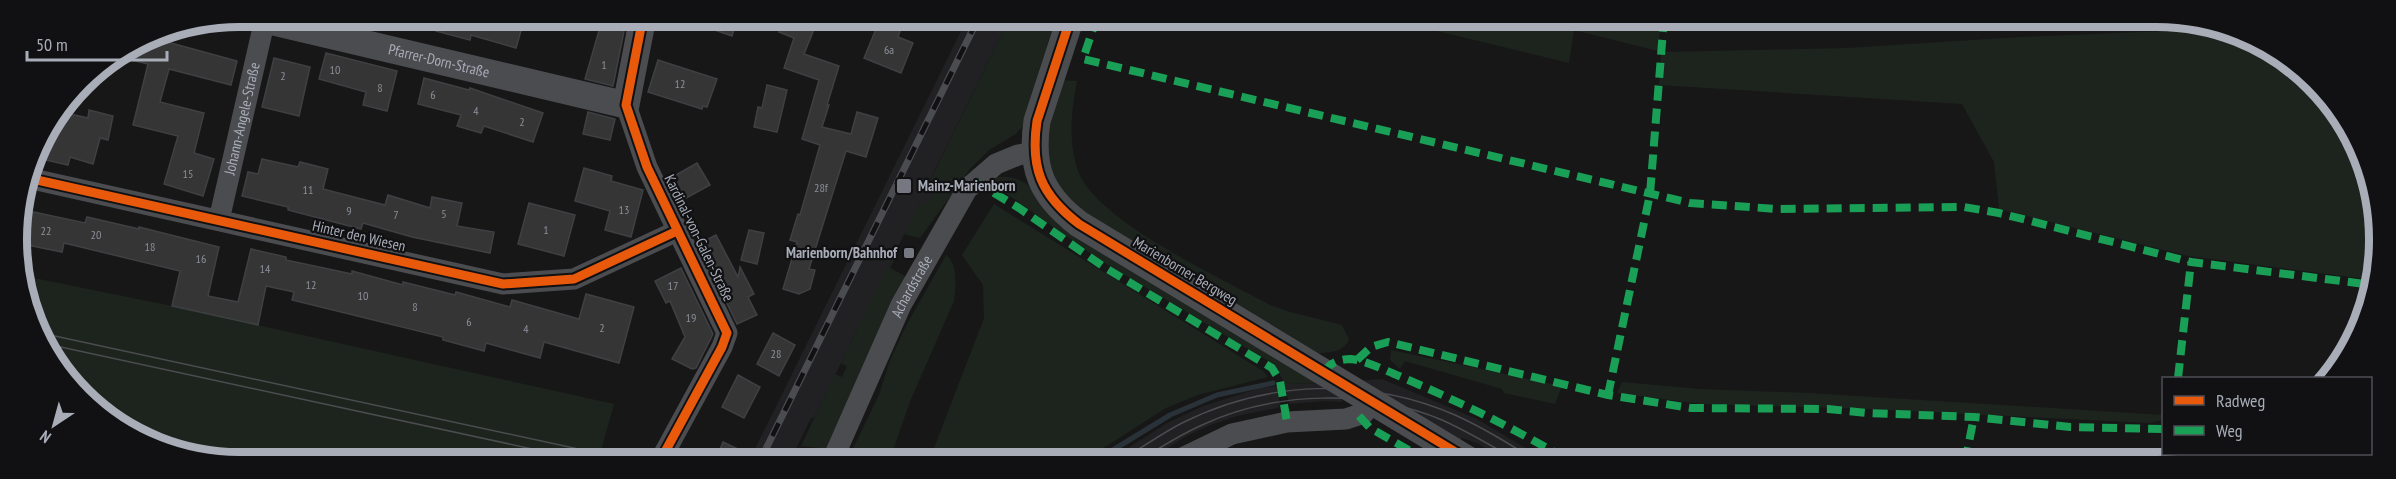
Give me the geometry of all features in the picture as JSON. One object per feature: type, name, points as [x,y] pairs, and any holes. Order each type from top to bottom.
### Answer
[{"type":"street","name":"Johann-Angele-Straße","points":[[219,220],[256,27]]},
{"type":"street","name":"Pfarrer-Dorn-Straße","points":[[296,27],[626,105]]},
{"type":"street","name":"Kardinal-von-Galen-Straße","points":[[641,27],[626,105],[647,167],[723,322],[727,336],[665,452]]},
{"type":"street","name":"Marienborner Bergweg","points":[[1068,27],[1037,121],[1034,152],[1044,188],[1063,212],[1079,224],[1455,452]]},
{"type":"street","name":"Achardstraße","points":[[836,452],[902,305],[967,189],[996,164],[1012,157],[1034,152]]},
{"type":"street","name":"Hinter den Wiesen","points":[[36,180],[503,284],[574,279],[677,231]]},
{"type":"street","points":[[1195,452],[1232,434],[1287,422],[1346,419],[1364,413],[1372,402]]},
{"type":"shaded area","points":[[963,27],[1005,27],[926,188],[933,192],[927,205],[920,202],[814,418],[811,418],[794,452],[753,452]]},
{"type":"shaded area","points":[[1005,27],[1055,27],[1028,120],[1016,134],[989,150],[970,169],[920,238],[904,234],[920,202],[927,204],[933,192],[926,189]]},
{"type":"shaded area","points":[[1420,27],[1660,27],[1658,51],[1574,30],[1569,63]]},
{"type":"shaded area","points":[[2191,30],[2238,43],[2275,63],[2316,99],[2341,133],[2353,158],[2362,185],[2369,226],[2369,253],[2365,279],[2188,256],[1999,209],[1994,162],[1962,104],[1659,85],[1661,52],[1847,48],[2020,37]]},
{"type":"shaded area","points":[[1061,80],[1077,81],[1072,126],[1073,149],[1078,171],[1089,190],[1109,209],[1134,229],[1163,247],[1270,305],[1342,325],[1349,339],[1347,344],[1339,350],[1314,353],[1092,223],[1058,190],[1047,162],[1045,137]]},
{"type":"shaded area","points":[[999,177],[1022,181],[1326,383],[1285,384],[1275,365],[1100,260],[997,187],[994,179]]},
{"type":"shaded area","points":[[994,204],[1263,371],[1268,377],[1198,395],[1166,408],[1097,452],[932,452],[984,318],[983,285],[962,255]]},
{"type":"shaded area","points":[[898,246],[900,248],[890,268],[907,277],[824,452],[821,452],[820,448],[801,446],[835,374],[842,377],[847,366],[841,363]]},
{"type":"shaded area","points":[[946,255],[953,264],[956,283],[954,301],[911,399],[892,452],[851,452],[879,395],[889,363],[907,324]]},
{"type":"shaded area","points":[[30,277],[172,306],[614,404],[601,452],[226,452],[198,448],[171,441],[133,424],[89,390],[55,346],[38,308]]},
{"type":"shaded area","points":[[1391,350],[1562,386],[1555,404],[1504,393],[1502,389],[1405,361],[1400,369],[1390,360]]},
{"type":"shaded area","points":[[1382,379],[1477,419],[1532,452],[1492,452],[1477,443],[1462,438],[1459,443],[1355,381]]},
{"type":"shaded area","points":[[1622,382],[1700,389],[1809,393],[2162,415],[2162,420],[2149,423],[1868,409],[1701,404],[1617,393]]},
{"type":"shaded area","points":[[1326,383],[1343,397],[1342,402],[1289,404],[1285,384]]},
{"type":"shaded area","points":[[1277,386],[1280,405],[1277,408],[1237,416],[1208,426],[1161,452],[1122,452],[1167,423],[1203,406],[1260,388]]},
{"type":"building","points":[[437,27],[522,27],[516,48],[471,35],[470,40],[436,31]]},
{"type":"building","points":[[600,27],[625,27],[613,86],[585,79]]},
{"type":"building","points":[[706,27],[735,27],[732,36]]},
{"type":"building","points":[[780,27],[815,27],[804,54],[839,66],[822,127],[851,134],[857,112],[878,118],[866,157],[846,151],[809,269],[815,270],[810,289],[799,294],[783,289],[797,242],[790,240],[798,214],[800,215],[820,145],[802,139],[819,80],[784,68],[794,38],[779,32]]},
{"type":"building","points":[[877,27],[902,27],[898,37],[913,43],[901,73],[864,58]]},
{"type":"building","points":[[163,41],[237,61],[231,85],[169,69],[160,102],[204,113],[194,153],[214,159],[203,196],[164,184],[178,136],[133,125],[148,64],[127,59]]},
{"type":"building","points":[[326,53],[397,71],[387,111],[363,105],[366,92],[319,79]]},
{"type":"building","points":[[274,58],[310,67],[299,116],[262,107]]},
{"type":"building","points":[[658,60],[717,79],[707,107],[703,106],[702,109],[648,92]]},
{"type":"building","points":[[424,78],[469,90],[470,88],[543,113],[533,142],[484,126],[481,133],[457,126],[461,115],[418,104]]},
{"type":"building","points":[[767,85],[787,90],[777,132],[754,127],[758,107],[762,108]]},
{"type":"building","points":[[89,110],[113,116],[108,140],[100,138],[93,164],[70,157],[68,165],[43,159],[55,133],[68,113],[88,118]]},
{"type":"building","points":[[588,112],[615,119],[610,140],[583,134]]},
{"type":"building","points":[[262,159],[298,167],[300,162],[328,169],[323,189],[385,205],[388,195],[430,208],[432,197],[462,203],[457,226],[494,232],[490,253],[412,237],[363,223],[361,229],[242,196],[248,172],[258,174]]},
{"type":"building","points":[[697,163],[710,185],[679,202],[667,180]]},
{"type":"building","points":[[584,168],[612,176],[611,181],[643,190],[631,237],[605,230],[610,211],[575,201]]},
{"type":"building","points":[[529,203],[575,215],[564,256],[518,244]]},
{"type":"building","points":[[29,211],[85,223],[87,217],[219,247],[208,296],[238,302],[251,249],[286,257],[286,260],[352,274],[352,271],[403,285],[403,282],[455,295],[456,292],[510,307],[512,300],[579,319],[586,294],[634,307],[619,363],[544,342],[540,358],[486,343],[484,351],[443,340],[443,337],[292,300],[294,292],[266,286],[258,325],[172,306],[180,271],[64,243],[62,252],[27,245]]},
{"type":"building","points":[[749,230],[764,233],[757,264],[741,260]]},
{"type":"building","points":[[716,235],[738,277],[740,267],[754,294],[748,297],[757,315],[737,324],[698,244]]},
{"type":"building","points":[[681,268],[713,334],[696,368],[692,369],[672,359],[685,337],[670,301],[666,303],[655,281]]},
{"type":"building","points":[[773,333],[795,345],[779,376],[757,364]]},
{"type":"building","points":[[738,375],[760,387],[744,418],[722,407]]},
{"type":"building","points":[[723,442],[738,449],[736,452],[719,452]]},
{"type":"waterway","points":[[1110,452],[1170,415],[1217,395],[1273,383]]},
{"type":"tram line","points":[[50,335],[592,452]]},
{"type":"tram line","points":[[55,346],[546,452]]},
{"type":"tram line","points":[[1134,452],[1174,427],[1215,409],[1248,398],[1318,389],[1353,389],[1388,394],[1422,403],[1476,425],[1522,452]]},
{"type":"tram line","points":[[1154,452],[1202,425],[1230,414],[1291,400],[1322,398],[1384,403],[1413,410],[1442,420],[1502,452]]},
{"type":"railway","points":[[764,452],[974,27]]},
{"type":"marked path","points":[[1094,27],[1083,59],[1690,203],[1778,209],[1964,207],[1999,213],[2191,262],[2364,284]]},
{"type":"marked path","points":[[1608,395],[1650,194],[1663,27]]},
{"type":"marked path","points":[[974,181],[1019,208],[1104,267],[1272,368],[1280,381],[1287,422]]},
{"type":"marked path","points":[[2178,377],[2191,262]]},
{"type":"marked path","points":[[1357,360],[1371,347],[1388,342],[1608,395],[1691,408],[1828,409],[1868,413],[1974,417],[2070,427],[2162,429]]},
{"type":"marked path","points":[[1324,372],[1335,362],[1343,360],[1351,359],[1369,364],[1486,416],[1554,452]]},
{"type":"marked path","points":[[1359,416],[1370,428],[1412,452]]},
{"type":"marked path","points":[[1967,452],[1974,417]]},
{"type":"cycle path","points":[[641,27],[626,105],[647,167],[727,333],[722,347],[665,452]]},
{"type":"cycle path","points":[[1068,27],[1037,121],[1035,138],[1037,167],[1047,191],[1055,202],[1079,224],[1455,452]]},
{"type":"cycle path","points":[[36,180],[503,284],[574,279],[677,231]]},
{"type":"place","name":"Mainz-Marienborn","points":[[904,186]]},
{"type":"place","name":"Marienborn/Bahnhof","points":[[909,253]]}]
